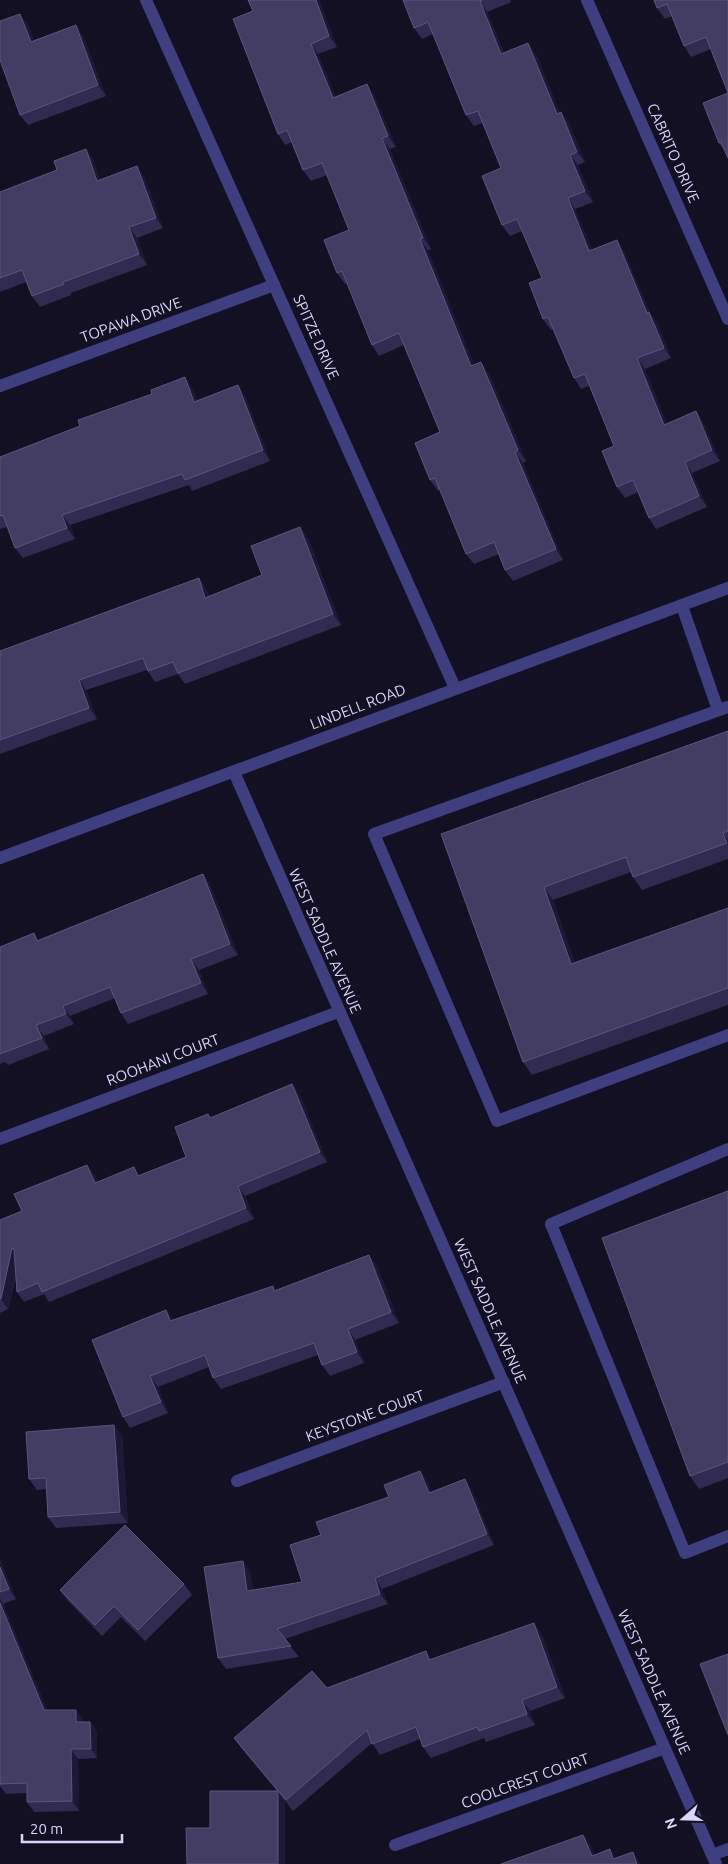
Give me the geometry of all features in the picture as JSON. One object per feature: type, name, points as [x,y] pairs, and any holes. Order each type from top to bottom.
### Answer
[{"type":"street","name":"SPITZE DRIVE","points":[[146,0],[455,688]]},
{"type":"street","name":"CABRITO DRIVE","points":[[588,0],[728,319]]},
{"type":"street","name":"TOPAWA DRIVE","points":[[0,386],[274,284]]},
{"type":"street","name":"LINDELL ROAD","points":[[0,858],[728,588]]},
{"type":"street","points":[[682,606],[723,709],[374,834],[497,1120],[728,1034]]},
{"type":"street","name":"WEST SADDLE AVENUE","points":[[234,772],[338,1012],[504,1382],[714,1860]]},
{"type":"street","name":"ROOHANI COURT","points":[[0,1139],[338,1012]]},
{"type":"street","points":[[728,1149],[551,1224],[685,1553],[728,1536]]},
{"type":"street","name":"KEYSTONE COURT","points":[[237,1481],[504,1382]]},
{"type":"street","name":"COOLCREST COURT","points":[[395,1845],[665,1748]]},
{"type":"street","points":[[714,1860],[728,1849]]},
{"type":"building","points":[[248,0],[316,0],[329,36],[311,44],[333,98],[367,84],[388,136],[382,138],[423,238],[420,239],[471,366],[481,362],[518,450],[515,452],[556,549],[505,570],[494,542],[466,554],[435,478],[430,480],[415,443],[440,432],[399,333],[372,345],[342,271],[337,273],[324,240],[349,230],[322,163],[303,170],[287,130],[278,134],[233,19],[253,11]]},
{"type":"building","points":[[403,0],[482,0],[480,1],[501,54],[528,43],[557,114],[561,112],[577,152],[570,155],[585,191],[568,198],[589,251],[617,240],[647,313],[649,312],[664,348],[637,358],[664,425],[696,411],[712,450],[685,462],[699,496],[649,518],[633,480],[617,487],[602,451],[614,446],[585,374],[574,378],[548,317],[543,319],[529,283],[542,278],[517,219],[502,225],[482,176],[501,168],[478,111],[466,115],[428,22],[414,28]]},
{"type":"building","points":[[654,0],[728,0],[728,93],[706,37],[684,46],[667,4],[657,8]]},
{"type":"building","points":[[20,14],[31,42],[76,25],[98,85],[20,115],[0,60],[0,21]]},
{"type":"building","points":[[728,93],[728,158],[721,142],[719,143],[703,103]]},
{"type":"building","points":[[86,149],[97,181],[137,166],[156,218],[129,227],[139,254],[63,282],[64,284],[32,296],[22,270],[0,278],[0,192],[57,170],[54,161]]},
{"type":"building","points":[[185,377],[194,402],[238,385],[263,450],[185,480],[182,474],[62,515],[67,528],[15,548],[3,515],[0,516],[0,457],[80,426],[78,420],[152,394],[151,390]]},
{"type":"building","points":[[300,527],[333,614],[178,673],[173,662],[148,671],[143,658],[79,680],[89,708],[0,740],[0,651],[199,578],[205,598],[262,575],[251,546]]},
{"type":"building","points":[[728,731],[728,831],[723,833],[727,843],[633,877],[626,857],[544,887],[571,964],[728,908],[728,988],[523,1062],[441,834]]},
{"type":"building","points":[[203,874],[230,944],[191,959],[201,983],[121,1013],[110,987],[63,1006],[66,1014],[36,1025],[42,1038],[0,1054],[0,947],[34,933],[37,941]]},
{"type":"building","points":[[292,1084],[320,1152],[238,1186],[246,1208],[42,1292],[38,1283],[17,1292],[14,1249],[12,1248],[0,1299],[0,1220],[22,1211],[14,1194],[87,1165],[95,1183],[134,1167],[138,1176],[186,1157],[175,1127],[208,1114],[210,1118]]},
{"type":"building","points":[[728,1191],[728,1462],[690,1476],[602,1238]]},
{"type":"building","points":[[369,1255],[391,1312],[348,1329],[357,1352],[322,1365],[314,1343],[213,1378],[205,1355],[150,1376],[161,1402],[123,1417],[92,1340],[166,1310],[170,1321],[273,1286],[274,1291]]},
{"type":"building","points":[[114,1425],[120,1512],[48,1517],[46,1478],[29,1479],[26,1432]]},
{"type":"building","points":[[420,1471],[429,1493],[465,1479],[487,1534],[375,1578],[380,1594],[277,1629],[291,1646],[218,1658],[204,1567],[243,1561],[247,1591],[302,1582],[290,1545],[321,1535],[316,1522],[389,1497],[384,1485]]},
{"type":"building","points":[[125,1525],[184,1584],[138,1630],[114,1606],[95,1625],[60,1590]]},
{"type":"building","points":[[0,1567],[9,1589],[0,1592]]},
{"type":"building","points":[[0,1603],[44,1710],[76,1710],[76,1722],[90,1722],[91,1749],[71,1749],[72,1801],[27,1802],[27,1783],[0,1784]]},
{"type":"building","points":[[534,1623],[557,1687],[522,1700],[527,1714],[479,1731],[477,1727],[423,1747],[416,1727],[372,1744],[367,1730],[286,1800],[234,1738],[312,1671],[327,1688],[426,1651],[429,1660]]},
{"type":"building","points":[[728,1654],[728,1735],[700,1664]]},
{"type":"building","points":[[210,1791],[278,1791],[278,1864],[187,1864],[186,1828],[210,1828]]},
{"type":"building","points":[[583,1835],[592,1856],[610,1849],[613,1859],[633,1852],[637,1864],[501,1864]]}]
